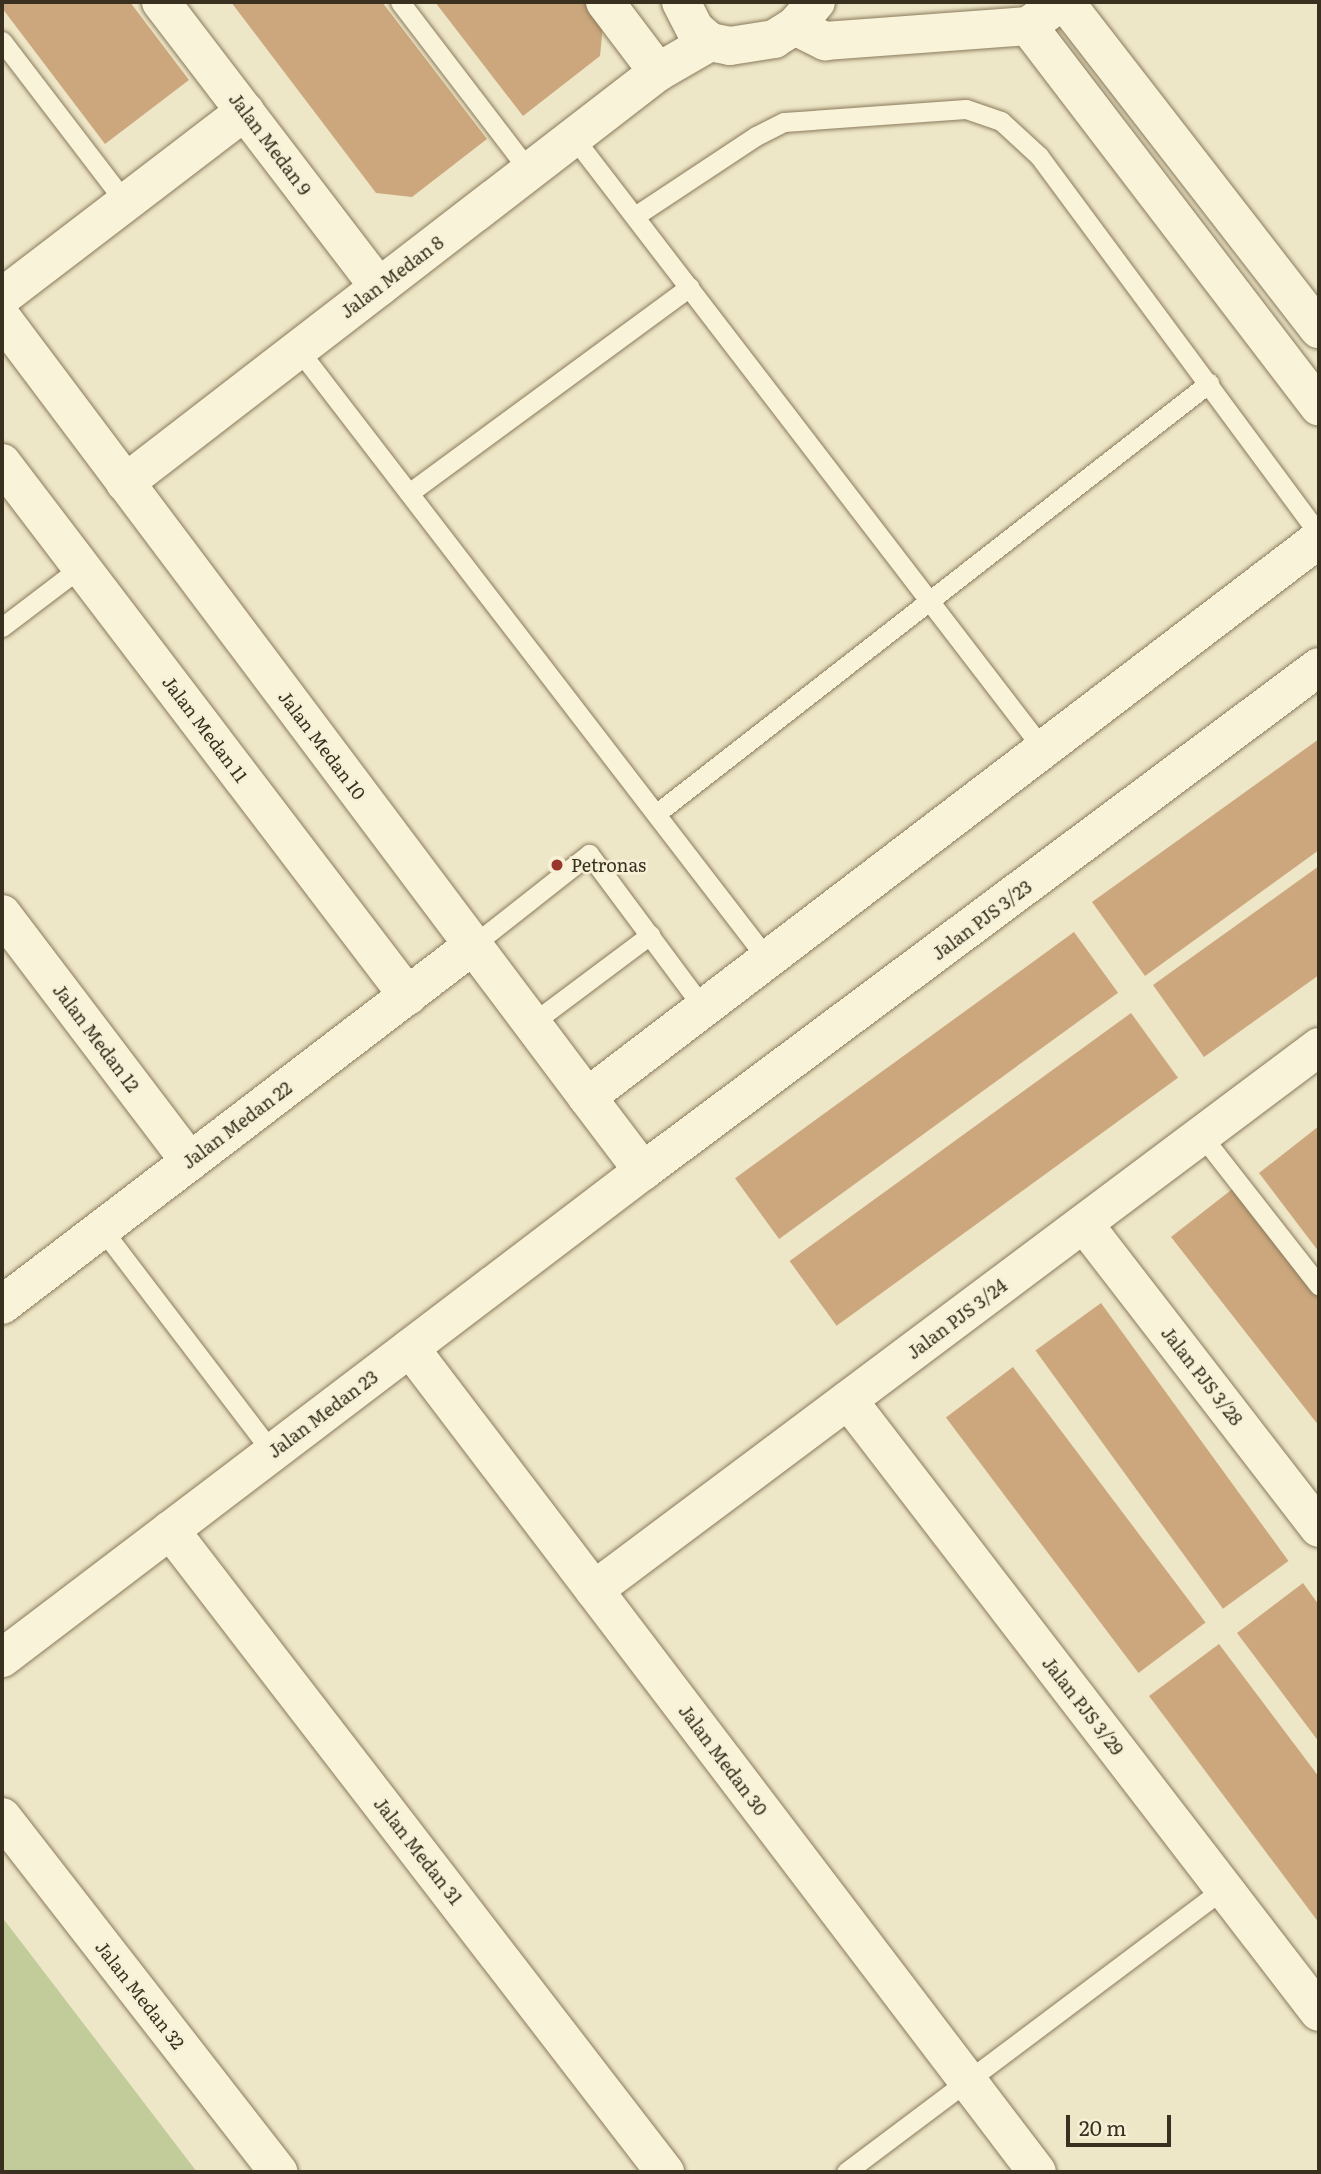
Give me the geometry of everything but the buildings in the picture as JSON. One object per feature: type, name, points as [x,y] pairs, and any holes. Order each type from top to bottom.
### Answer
[{"type":"street","name":"Jalan Medan 9","points":[[162,2],[379,287]]},
{"type":"street","points":[[605,2],[658,72]]},
{"type":"street","points":[[681,2],[695,29],[710,42],[754,44],[774,39],[805,14],[825,41],[1028,26],[1063,2],[1319,329]]},
{"type":"street","points":[[1028,26],[1319,405]]},
{"type":"street","name":"Jalan Medan 8","points":[[125,483],[658,72],[710,42]]},
{"type":"street","points":[[2,297],[245,111]]},
{"type":"street","name":"Jalan Medan 10","points":[[2,318],[643,1171]]},
{"type":"street","name":"Jalan Medan 11","points":[[2,463],[408,996]]},
{"type":"street","points":[[587,1097],[1319,536]]},
{"type":"street","name":"Jalan PJS 3/23","points":[[643,1171],[1319,667]]},
{"type":"street","name":"Jalan Medan 12","points":[[2,914],[190,1161]]},
{"type":"street","name":"Jalan Medan 22","points":[[2,1305],[472,946]]},
{"type":"street","name":"Jalan PJS 3/24","points":[[594,1590],[1319,1047]]},
{"type":"street","name":"Jalan Medan 23","points":[[2,1658],[643,1171]]},
{"type":"street","name":"Jalan PJS 3/28","points":[[1084,1224],[1319,1528]]},
{"type":"street","name":"Jalan Medan 30","points":[[410,1348],[1037,2172]]},
{"type":"street","name":"Jalan PJS 3/29","points":[[848,1400],[1319,2012]]},
{"type":"street","name":"Jalan Medan 31","points":[[170,1530],[665,2172]]},
{"type":"street","name":"Jalan Medan 32","points":[[2,1817],[278,2172]]},
{"type":"lane","points":[[400,2],[530,172]]},
{"type":"lane","points":[[2,41],[126,203]]},
{"type":"lane","points":[[635,216],[756,136],[784,122],[966,109],[1001,121],[1039,156],[1209,383],[1319,536]]},
{"type":"lane","points":[[574,138],[1043,749]]},
{"type":"lane","points":[[409,492],[689,287]]},
{"type":"lane","points":[[298,349],[768,960]]},
{"type":"lane","points":[[657,813],[931,603],[1209,383]]},
{"type":"lane","points":[[2,627],[81,567]]},
{"type":"lane","points":[[472,946],[589,854],[704,1009]]},
{"type":"lane","points":[[531,1024],[650,935]]},
{"type":"lane","points":[[1202,1136],[1319,1286]]},
{"type":"lane","points":[[102,1229],[272,1452]]},
{"type":"lane","points":[[846,2172],[1224,1888]]},
{"type":"green space","points":[[2,1917],[197,2172],[2,2172]]},
{"type":"place","name":"Petronas","points":[[557,865]]}]
